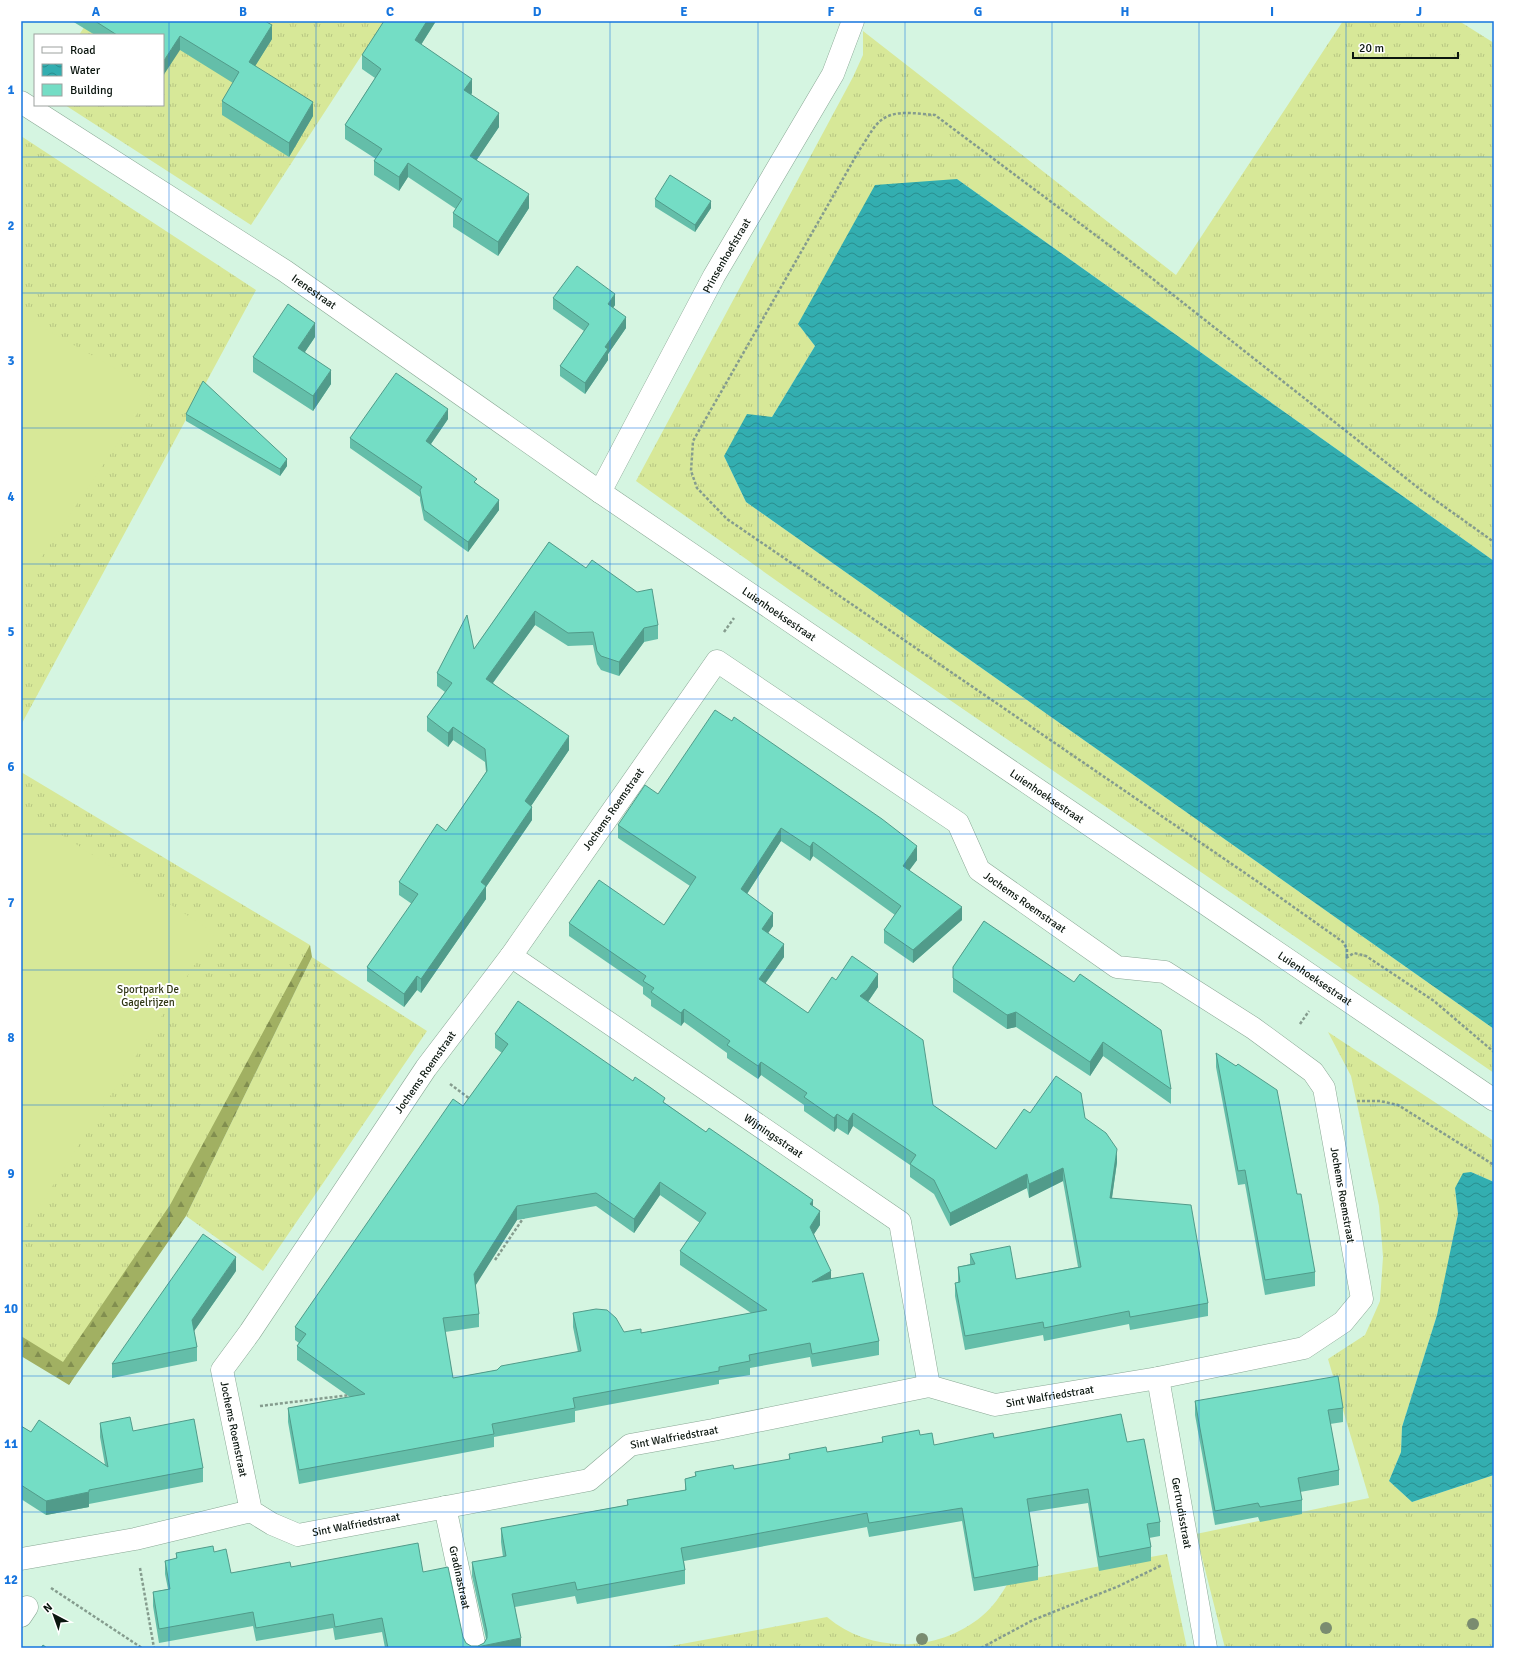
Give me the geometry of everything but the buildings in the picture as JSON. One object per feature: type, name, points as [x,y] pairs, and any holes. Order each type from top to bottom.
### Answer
[{"type":"street","name":"Prinsenhoefstraat","points":[[600,492],[714,276],[833,74],[853,21]]},
{"type":"street","name":"Irenestraat","points":[[21,102],[285,271],[600,492]]},
{"type":"street","name":"Luienhoeksestraat","points":[[600,492],[1494,1100]]},
{"type":"street","name":"Jochems Roemstraat","points":[[251,1511],[222,1370],[254,1326],[426,1068],[511,956],[716,661],[958,823],[979,870],[1117,967],[1165,972],[1253,1028],[1313,1072],[1324,1088],[1362,1298],[1343,1322],[1318,1340]]},
{"type":"street","name":"Wijningsstraat","points":[[511,956],[900,1222],[929,1386]]},
{"type":"street","name":"Sint Walfriedstraat","points":[[251,1511],[272,1524],[298,1534],[589,1480],[630,1445],[713,1430],[929,1386],[995,1406],[1158,1378],[1304,1348],[1318,1340]]},
{"type":"street","name":"Gertrudisstraat","points":[[1158,1378],[1206,1648]]},
{"type":"street","name":"Gradinastraat","points":[[445,1507],[475,1648]]},
{"type":"street","points":[[21,1559],[135,1539],[251,1511]]},
{"type":"path","points":[[1494,542],[1421,490],[1130,261],[936,115],[908,113],[890,115],[878,123],[860,149],[693,440],[691,470],[697,488],[727,519],[1343,942],[1347,949],[1347,957],[1354,953],[1366,956],[1434,1001],[1494,1052]]},
{"type":"path","points":[[716,661],[719,640],[751,595]]},
{"type":"path","points":[[1282,1050],[1326,987]]},
{"type":"path","points":[[426,1068],[471,1099]]},
{"type":"path","points":[[1326,1101],[1380,1101],[1398,1105],[1494,1165]]},
{"type":"path","points":[[494,1260],[528,1211]]},
{"type":"path","points":[[230,1410],[354,1395]]},
{"type":"path","points":[[135,1539],[154,1648]]},
{"type":"path","points":[[981,1648],[1033,1620],[1119,1586],[1162,1564],[1190,1559]]},
{"type":"path","points":[[45,1584],[142,1648]]},
{"type":"green space","points":[[88,21],[384,21],[251,225],[67,106],[164,106],[164,34],[80,34]]},
{"type":"green space","points":[[1343,21],[1459,21],[1494,43],[1494,561],[957,179],[798,324],[815,346],[772,417],[724,456],[746,502],[1494,1029],[1494,1073],[791,591],[636,481],[853,77],[863,55],[863,31],[1176,275]]},
{"type":"green space","points":[[21,136],[256,290],[21,725]]},
{"type":"green space","points":[[21,315],[153,390],[21,588]]},
{"type":"green space","name":"Sportpark De Gagelrijzen","points":[[21,772],[310,945],[309,955],[181,1212],[69,1378],[21,1349]]},
{"type":"green space","points":[[21,809],[215,933],[21,1235]]},
{"type":"green space","points":[[310,945],[312,957],[186,1216],[69,1385],[21,1356],[21,1336],[63,1362],[170,1205]]},
{"type":"green space","points":[[312,957],[427,1031],[263,1271],[186,1216]]},
{"type":"green space","points":[[1328,1032],[1494,1141],[1494,1182],[1471,1172],[1455,1188],[1458,1214],[1437,1315],[1402,1427],[1401,1452],[1389,1481],[1412,1502],[1494,1475],[1494,1648],[1225,1648],[1196,1534],[1369,1498],[1328,1359],[1365,1335],[1380,1301],[1383,1257],[1379,1206],[1351,1076]]},
{"type":"green space","points":[[1167,1554],[1187,1648],[660,1648],[827,1617],[844,1629],[864,1638],[884,1643],[904,1644],[925,1642],[945,1637],[965,1628],[982,1616],[990,1609],[1008,1583]]},
{"type":"water","points":[[957,179],[1494,561],[1494,1029],[746,502],[724,456],[747,414],[772,417],[815,346],[798,324],[875,185]]},
{"type":"water","points":[[1471,1172],[1494,1182],[1494,1475],[1412,1502],[1389,1481],[1401,1452],[1402,1427],[1437,1315],[1458,1214],[1455,1188],[1463,1173]]}]
